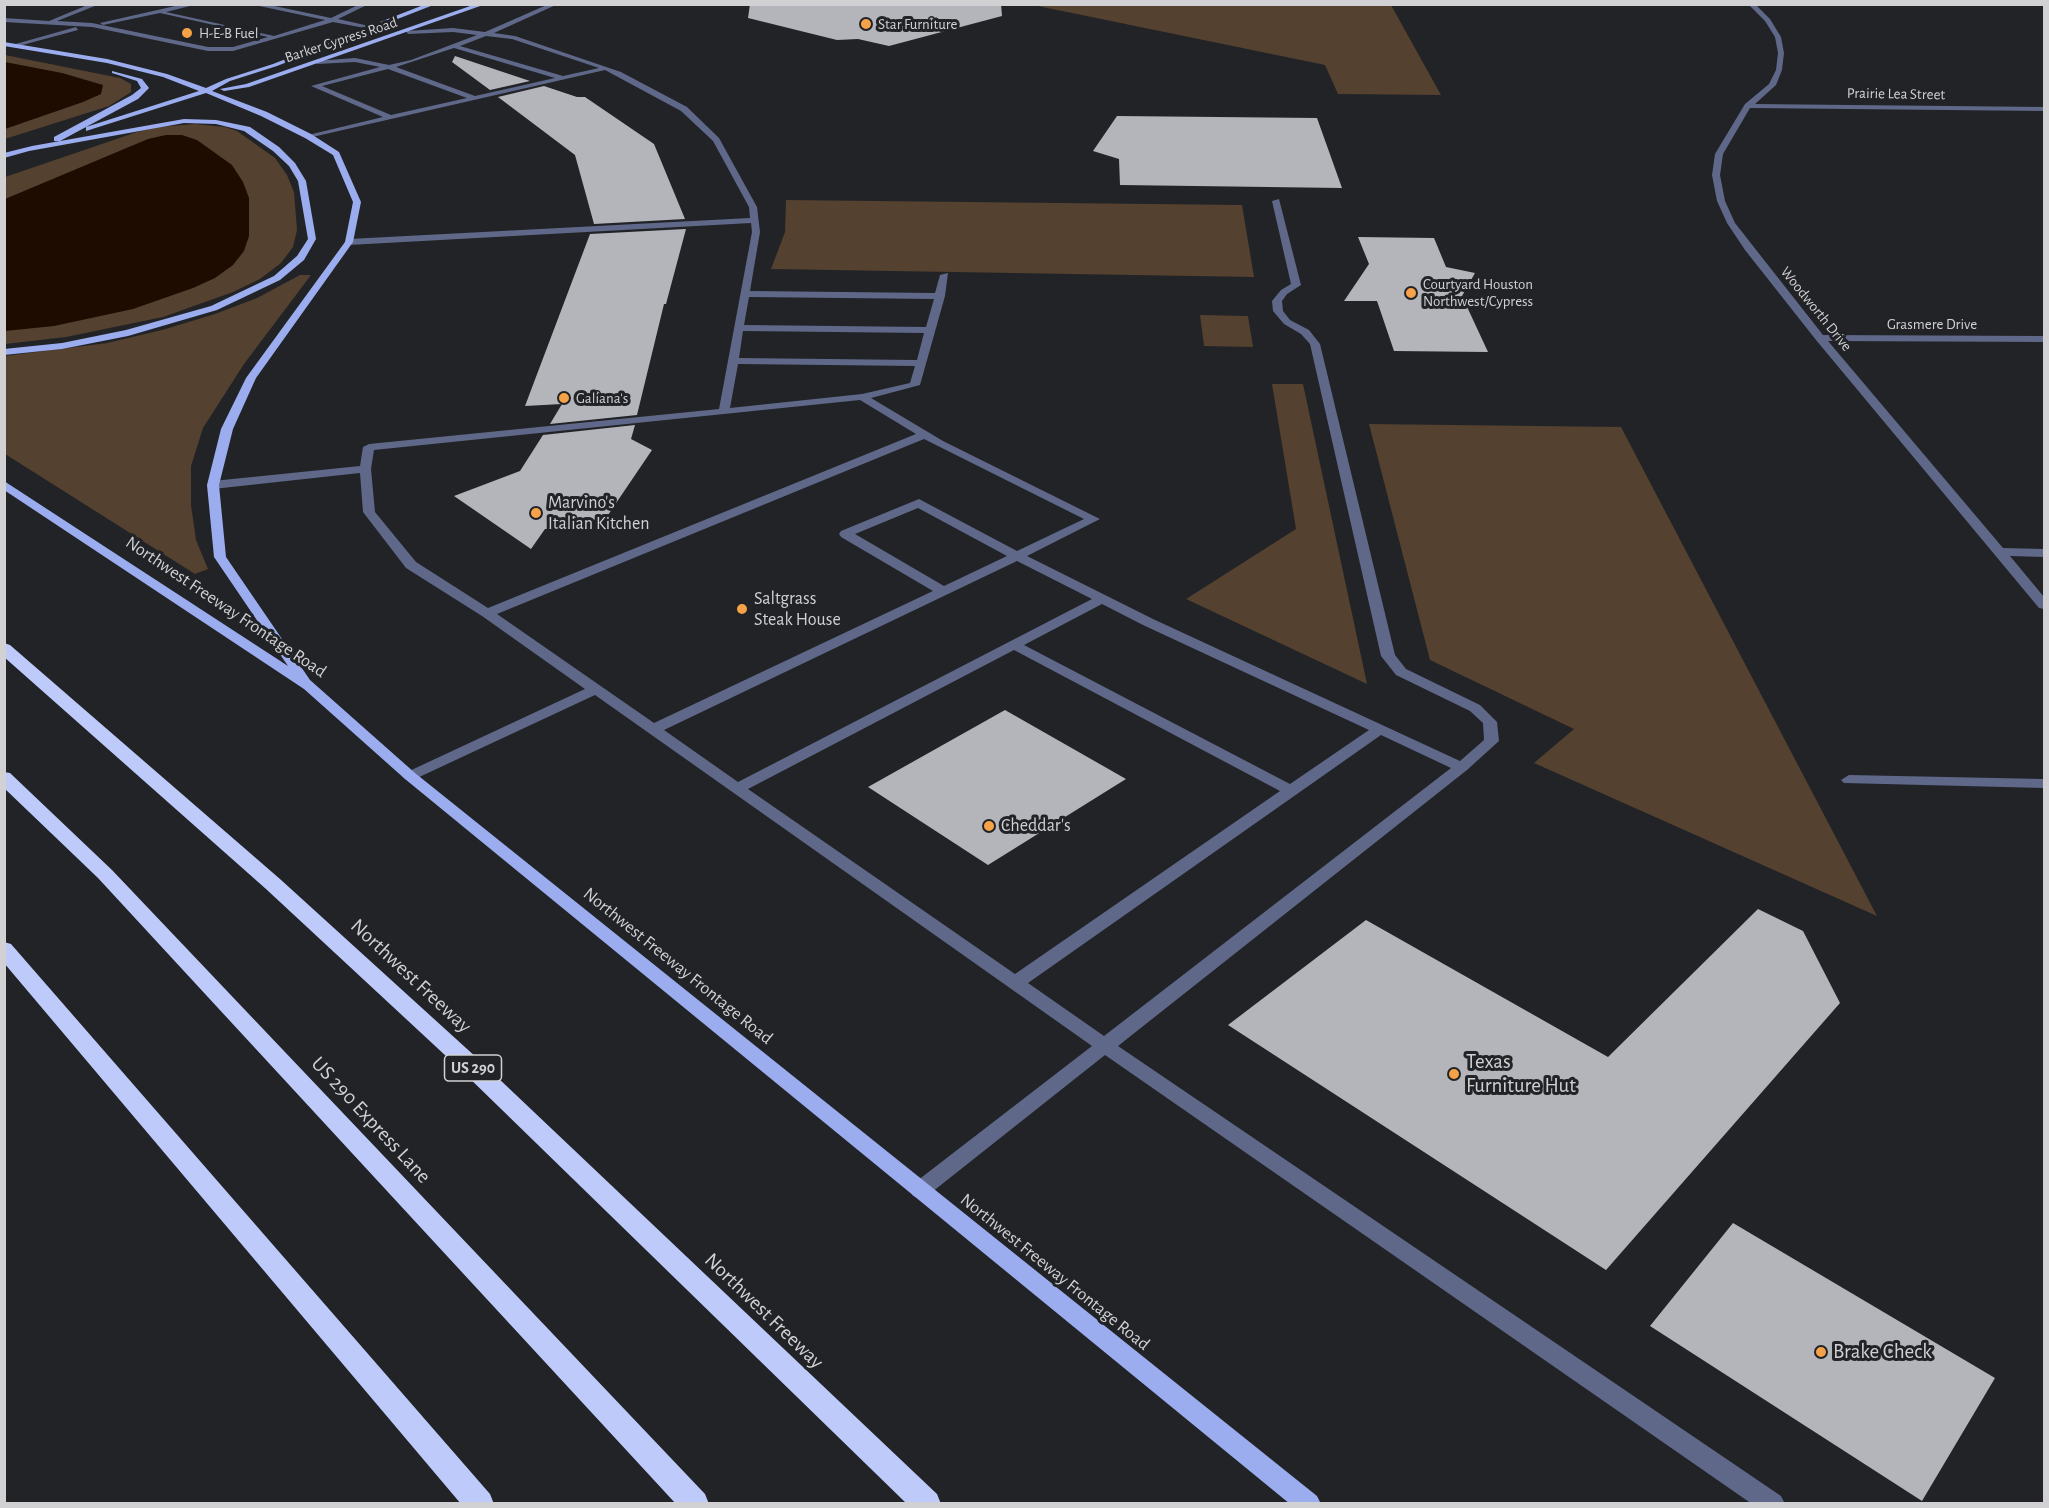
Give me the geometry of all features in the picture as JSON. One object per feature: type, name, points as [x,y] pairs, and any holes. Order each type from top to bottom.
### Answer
[{"type":"highway","name":"Northwest Freeway","points":[[4,648],[264,877],[469,1064],[927,1503]]},
{"type":"highway","name":"US 290 Express Lane","points":[[4,777],[105,874],[695,1503]]},
{"type":"highway","points":[[4,949],[480,1503]]},
{"type":"main road","name":"Barker Cypress Road","points":[[4,156],[206,91],[228,80],[276,65],[433,4]]},
{"type":"main road","name":"Barker Cypress Road","points":[[206,91],[247,86],[408,32],[483,4]]},
{"type":"main road","points":[[4,44],[140,68],[264,114],[308,136],[336,154],[357,202],[349,242],[251,378],[227,429],[213,485],[220,557],[309,686]]},
{"type":"main road","points":[[4,52],[99,69]]},
{"type":"main road","points":[[53,141],[135,97],[145,88],[140,80],[110,71]]},
{"type":"main road","points":[[4,352],[62,346],[128,333],[214,308],[277,278],[301,258],[312,239],[302,180],[292,165],[276,149],[247,129],[216,122],[184,121],[23,150]]},
{"type":"main road","name":"Northwest Freeway Frontage Road","points":[[4,484],[309,686],[410,776],[1309,1503]]},
{"type":"street","points":[[15,45],[92,25],[195,4]]},
{"type":"street","points":[[253,4],[375,28]]},
{"type":"street","points":[[4,20],[92,25],[208,49],[233,49],[332,20],[366,4]]},
{"type":"street","points":[[390,117],[315,86],[413,61],[488,33],[555,4]]},
{"type":"street","name":"Woodworth Drive","points":[[1751,4],[1768,20],[1778,37],[1781,53],[1779,70],[1772,85],[1748,106],[1719,154],[1716,175],[1721,201],[1731,223],[1748,248],[1820,338],[2044,604]]},
{"type":"street","points":[[48,23],[96,5]]},
{"type":"street","points":[[157,12],[276,37]]},
{"type":"street","points":[[439,21],[453,30]]},
{"type":"street","points":[[408,32],[453,30],[513,37],[606,68],[684,109],[716,140],[753,207],[756,232],[724,412]]},
{"type":"street","points":[[454,46],[562,78]]},
{"type":"street","points":[[348,51],[355,60]]},
{"type":"street","points":[[316,62],[355,60],[388,67],[475,98]]},
{"type":"street","points":[[308,136],[606,68]]},
{"type":"street","name":"Prairie Lea Street","points":[[1748,106],[2044,109]]},
{"type":"street","points":[[920,1190],[1462,767],[1492,741],[1490,722],[1475,708],[1401,672],[1388,656],[1315,344],[1305,332],[1287,322],[1278,311],[1277,301],[1284,292],[1296,285],[1276,201]]},
{"type":"street","points":[[349,242],[755,220]]},
{"type":"street","points":[[945,275],[915,385],[862,397],[458,440],[369,447],[365,469],[369,512],[411,565],[487,613],[1014,984],[1773,1503]]},
{"type":"street","points":[[745,294],[940,296]]},
{"type":"street","points":[[739,328],[931,330]]},
{"type":"street","name":"Grasmere Drive","points":[[1820,338],[2044,339]]},
{"type":"street","points":[[733,361],[922,363]]},
{"type":"street","points":[[652,730],[1094,519],[924,435],[862,397]]},
{"type":"street","points":[[487,613],[924,435]]},
{"type":"street","points":[[213,485],[365,469]]},
{"type":"street","points":[[943,591],[845,534],[919,503],[1102,599],[1462,767]]},
{"type":"street","points":[[2000,552],[2044,553]]},
{"type":"street","points":[[736,789],[1102,599]]},
{"type":"street","points":[[1014,645],[1292,791]]},
{"type":"street","points":[[410,776],[594,690]]},
{"type":"street","points":[[1014,984],[1380,729]]},
{"type":"street","points":[[1849,780],[2044,784]]},
{"type":"shaded area","points":[[1033,5],[1391,5],[1441,95],[1338,94],[1325,65]]},
{"type":"shaded area","points":[[5,55],[120,78],[131,84],[131,92],[109,106],[5,139]]},
{"type":"shaded area","points":[[5,62],[62,73],[103,85],[101,94],[5,129]]},
{"type":"shaded area","points":[[195,124],[225,127],[237,131],[275,158],[287,175],[294,192],[297,230],[293,247],[281,263],[260,279],[233,292],[163,317],[66,337],[5,344],[5,177],[137,132],[158,127]]},
{"type":"shaded area","points":[[166,135],[182,135],[197,140],[232,165],[243,182],[249,198],[249,236],[244,251],[233,265],[215,278],[193,288],[133,309],[54,326],[5,331],[5,199],[148,139]]},
{"type":"shaded area","points":[[786,200],[1242,205],[1254,277],[771,269],[785,232]]},
{"type":"shaded area","points":[[300,275],[311,275],[244,364],[203,428],[191,466],[191,505],[196,540],[208,569],[195,574],[5,454],[5,356],[107,343],[162,330],[257,298]]},
{"type":"shaded area","points":[[1200,315],[1248,316],[1253,347],[1204,346]]},
{"type":"shaded area","points":[[1272,384],[1303,384],[1367,684],[1186,599],[1296,529]]},
{"type":"shaded area","points":[[1369,424],[1621,427],[1877,916],[1534,763],[1574,729],[1430,660]]},
{"type":"building","name":"Star Furniture","points":[[750,4],[1001,4],[1002,16],[889,46],[858,39],[837,40],[748,18]]},
{"type":"building","points":[[455,56],[530,81],[490,90],[452,62]]},
{"type":"building","points":[[544,86],[577,97],[585,97],[654,144],[685,219],[594,224],[575,155],[498,97]]},
{"type":"building","points":[[1117,116],[1317,118],[1342,188],[1120,185],[1119,159],[1093,151]]},
{"type":"building","points":[[686,229],[666,304],[664,304],[637,415],[550,424],[562,404],[525,406],[590,234]]},
{"type":"building","name":"Courtyard Houston Northwest/Cypress","points":[[1358,237],[1434,238],[1446,267],[1475,273],[1462,296],[1488,352],[1394,351],[1377,301],[1344,301],[1369,264]]},
{"type":"building","points":[[635,425],[631,439],[652,450],[608,515],[568,529],[545,529],[531,549],[454,496],[520,471],[543,435]]},
{"type":"building","name":"Cheddar's","points":[[1005,710],[1126,779],[988,865],[868,787]]},
{"type":"building","points":[[1758,909],[1803,931],[1840,1003],[1606,1270],[1228,1025],[1366,920],[1608,1057]]},
{"type":"building","points":[[1733,1223],[1995,1378],[1922,1501],[1650,1326]]},
{"type":"place","name":"Star Furniture","points":[[866,24]]},
{"type":"place","name":"H-E-B Fuel","points":[[187,33]]},
{"type":"place","name":"Courtyard Houston Northwest/Cypress","points":[[1411,293]]},
{"type":"place","name":"Galiana's","points":[[564,398]]},
{"type":"place","name":"Marvino's Italian Kitchen","points":[[536,513]]},
{"type":"place","name":"Saltgrass Steak House","points":[[742,609]]},
{"type":"place","name":"Cheddar's","points":[[989,826]]},
{"type":"place","name":"Texas Furniture Hut","points":[[1454,1074]]},
{"type":"place","name":"Brake Check","points":[[1821,1352]]}]
